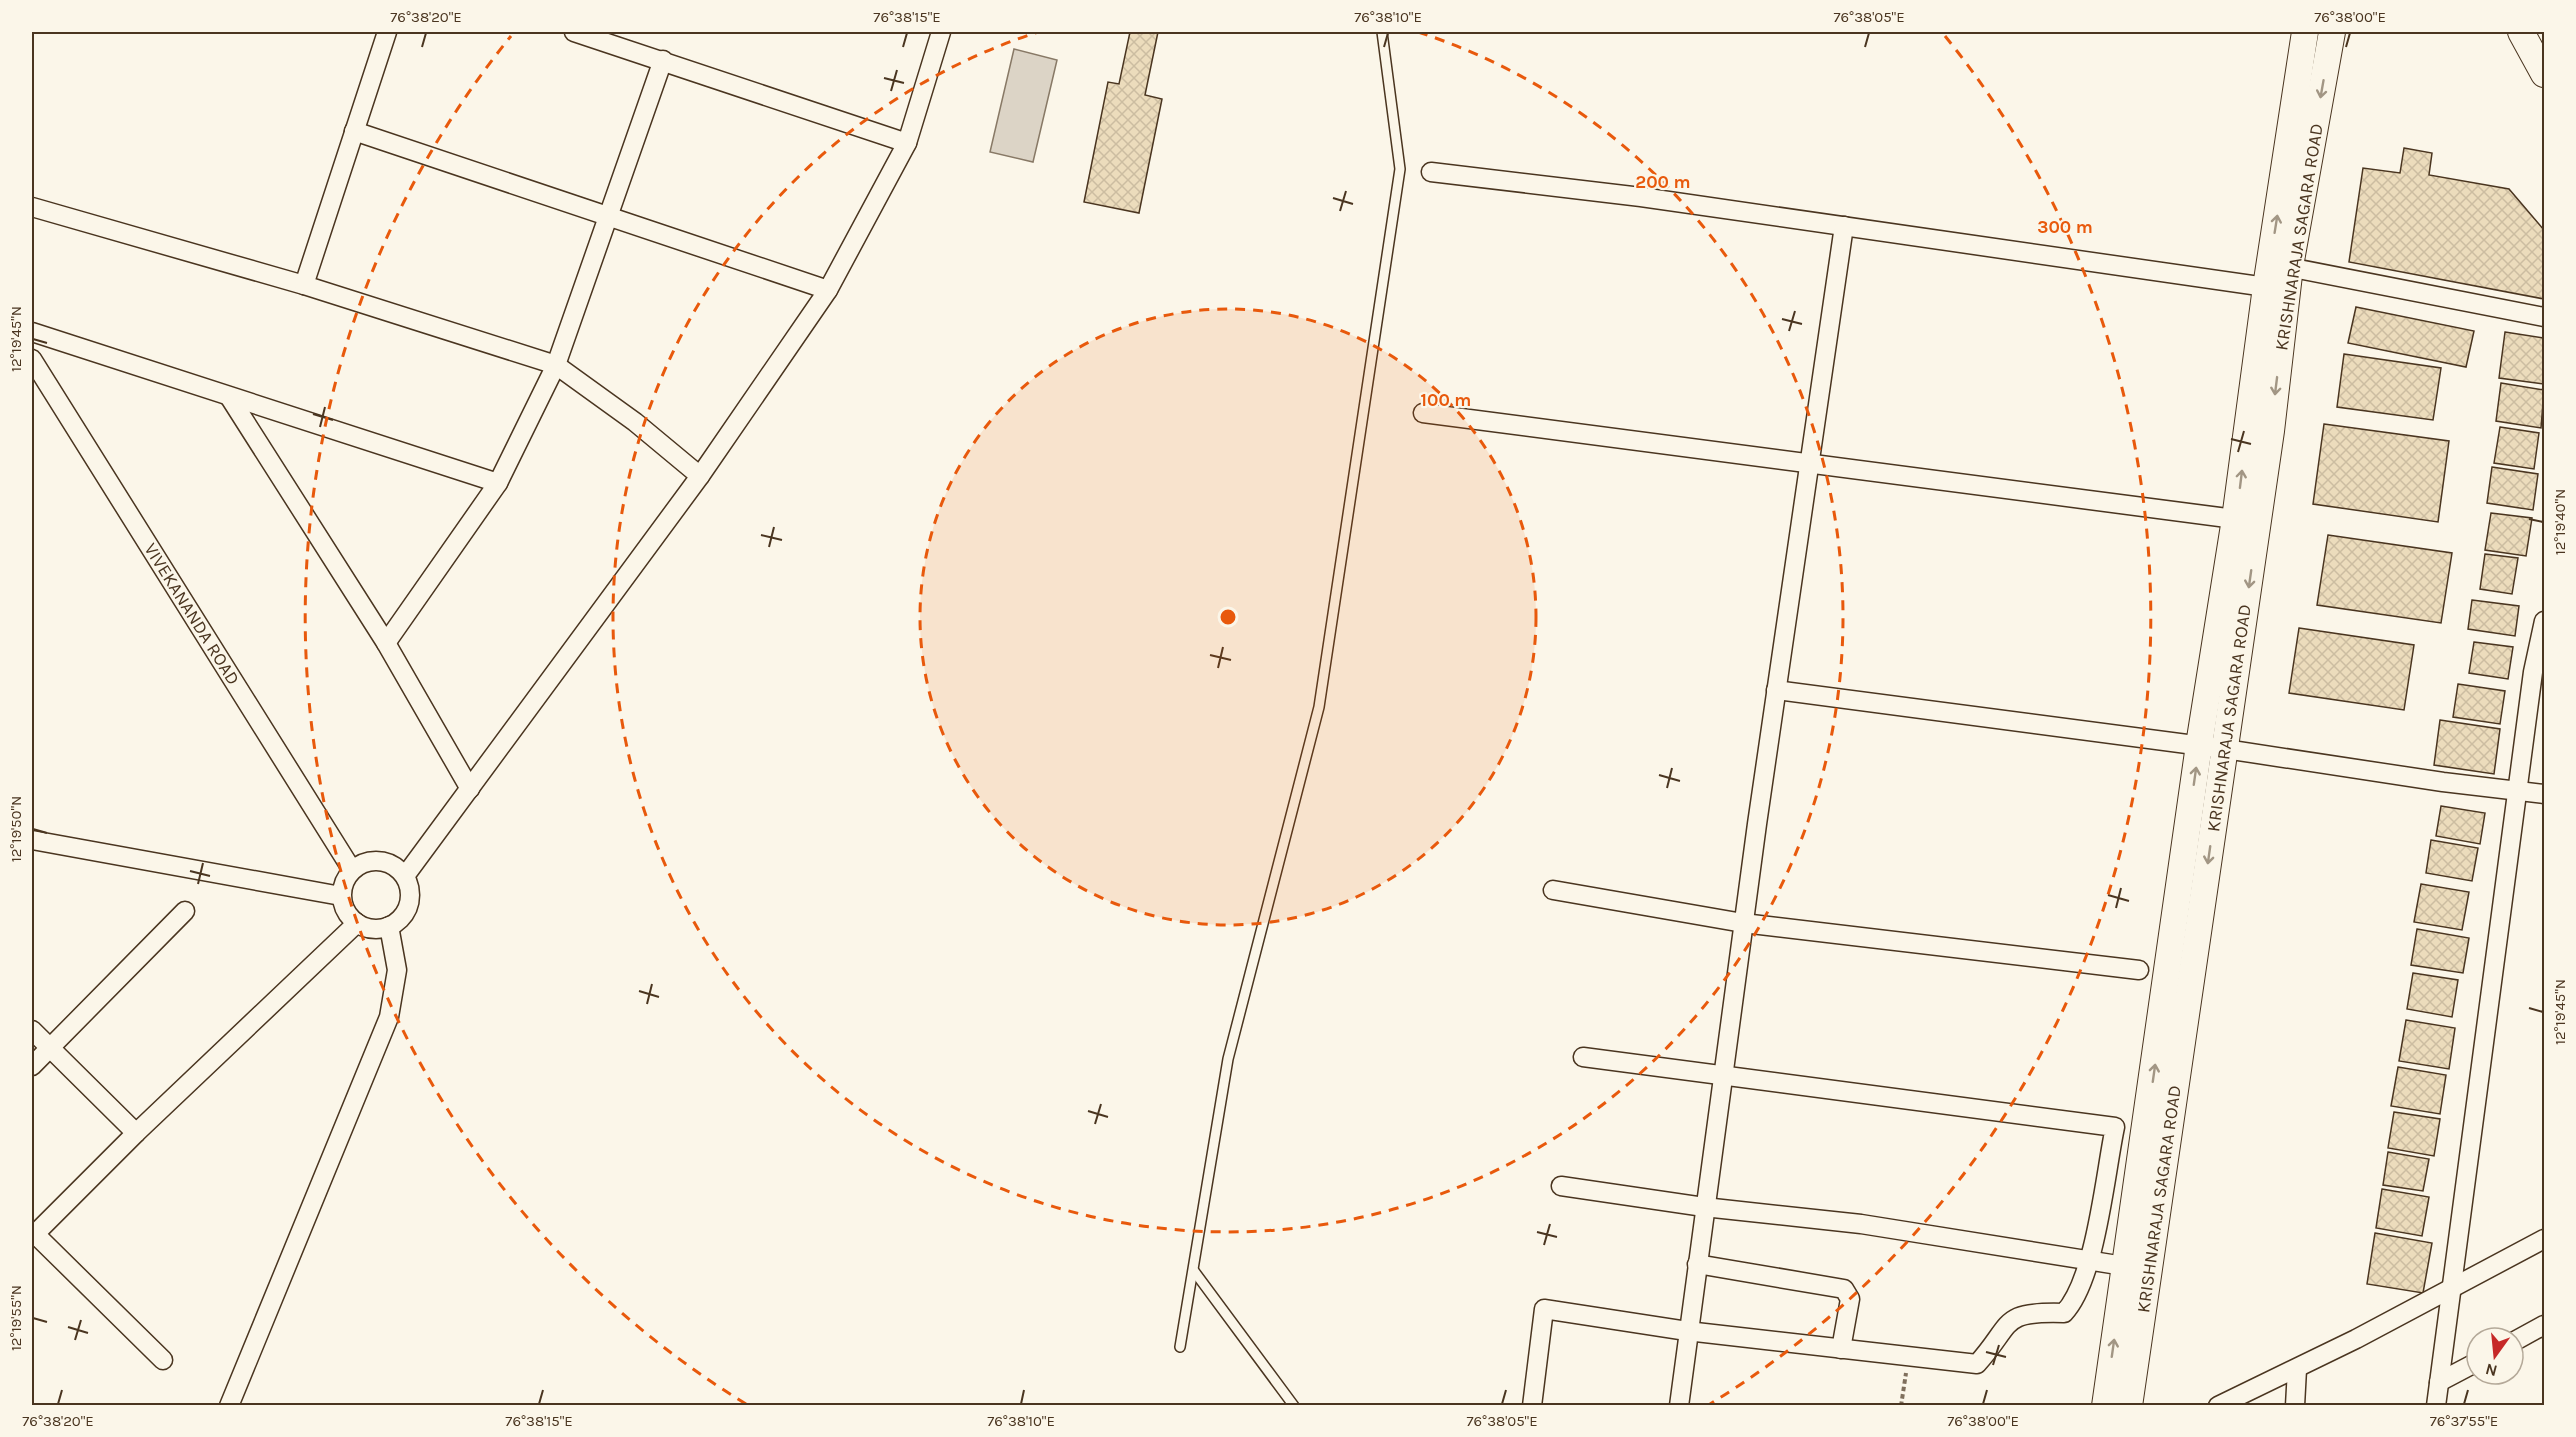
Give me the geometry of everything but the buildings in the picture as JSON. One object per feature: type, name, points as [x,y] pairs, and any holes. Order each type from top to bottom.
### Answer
[{"type":"main road","name":"KRISHNARAJA SAGARA ROAD","points":[[2105,1406],[2124,1266],[2146,1131],[2199,746],[2275,272],[2305,32]]},
{"type":"main road","name":"KRISHNARAJA SAGARA ROAD","points":[[2129,1406],[2271,431],[2275,272],[2332,32]]},
{"type":"main road","points":[[2521,32],[2544,74]]},
{"type":"street","points":[[304,285],[387,32]]},
{"type":"street","points":[[574,32],[908,143]]},
{"type":"street","points":[[405,876],[700,476],[828,290],[908,143],[941,32]]},
{"type":"street","points":[[386,643],[498,483],[555,365],[663,60]]},
{"type":"street","points":[[354,131],[828,290]]},
{"type":"street","points":[[1431,172],[1641,197],[1844,226],[2275,272],[2544,317]]},
{"type":"street","points":[[32,207],[304,285],[555,365],[635,422],[700,476]]},
{"type":"street","points":[[1679,1406],[1687,1331],[1743,923],[1844,226]]},
{"type":"street","points":[[32,332],[498,483]]},
{"type":"street","name":"VIVEKANANDA ROAD","points":[[32,359],[352,870]]},
{"type":"street","points":[[230,398],[386,643],[470,789]]},
{"type":"street","points":[[1424,412],[2235,519]]},
{"type":"street","points":[[2436,1406],[2533,672],[2544,621]]},
{"type":"street","points":[[2533,672],[2544,692]]},
{"type":"street","points":[[1776,690],[2544,794]]},
{"type":"street","points":[[34,845],[341,896]]},
{"type":"street","points":[[380,861],[390,863],[405,876],[410,891],[409,905],[401,918],[389,926],[373,929],[357,923],[346,912],[341,896],[344,881],[352,870],[360,864],[380,861]]},
{"type":"street","points":[[1552,890],[1743,923],[2139,970]]},
{"type":"street","points":[[32,1066],[186,911]]},
{"type":"street","points":[[163,1360],[33,1235],[136,1133],[357,923]]},
{"type":"street","points":[[229,1406],[389,1017],[397,970],[389,926]]},
{"type":"street","points":[[32,1030],[136,1133]]},
{"type":"street","points":[[1532,1406],[1545,1309],[1687,1331],[1977,1364],[2007,1323],[2018,1316],[2040,1312],[2064,1313],[2072,1305],[2081,1286],[2099,1220],[2115,1127],[1582,1057]]},
{"type":"street","points":[[1561,1186],[1704,1207],[1861,1224],[2124,1266]]},
{"type":"street","points":[[2218,1406],[2297,1369],[2544,1239]]},
{"type":"street","points":[[1696,1264],[1844,1289],[1851,1299],[1841,1349]]},
{"type":"street","points":[[2525,1335],[2544,1325]]},
{"type":"street","points":[[2439,1382],[2465,1368]]},
{"type":"street","points":[[2295,1406],[2297,1369]]},
{"type":"lane","points":[[1180,1347],[1228,1059],[1319,707],[1400,169],[1382,32]]},
{"type":"lane","points":[[1194,1270],[1294,1406]]},
{"type":"path","points":[[1901,1406],[1909,1358]]},
{"type":"shaded area","points":[[1014,49],[1057,60],[1033,162],[990,152]]}]
